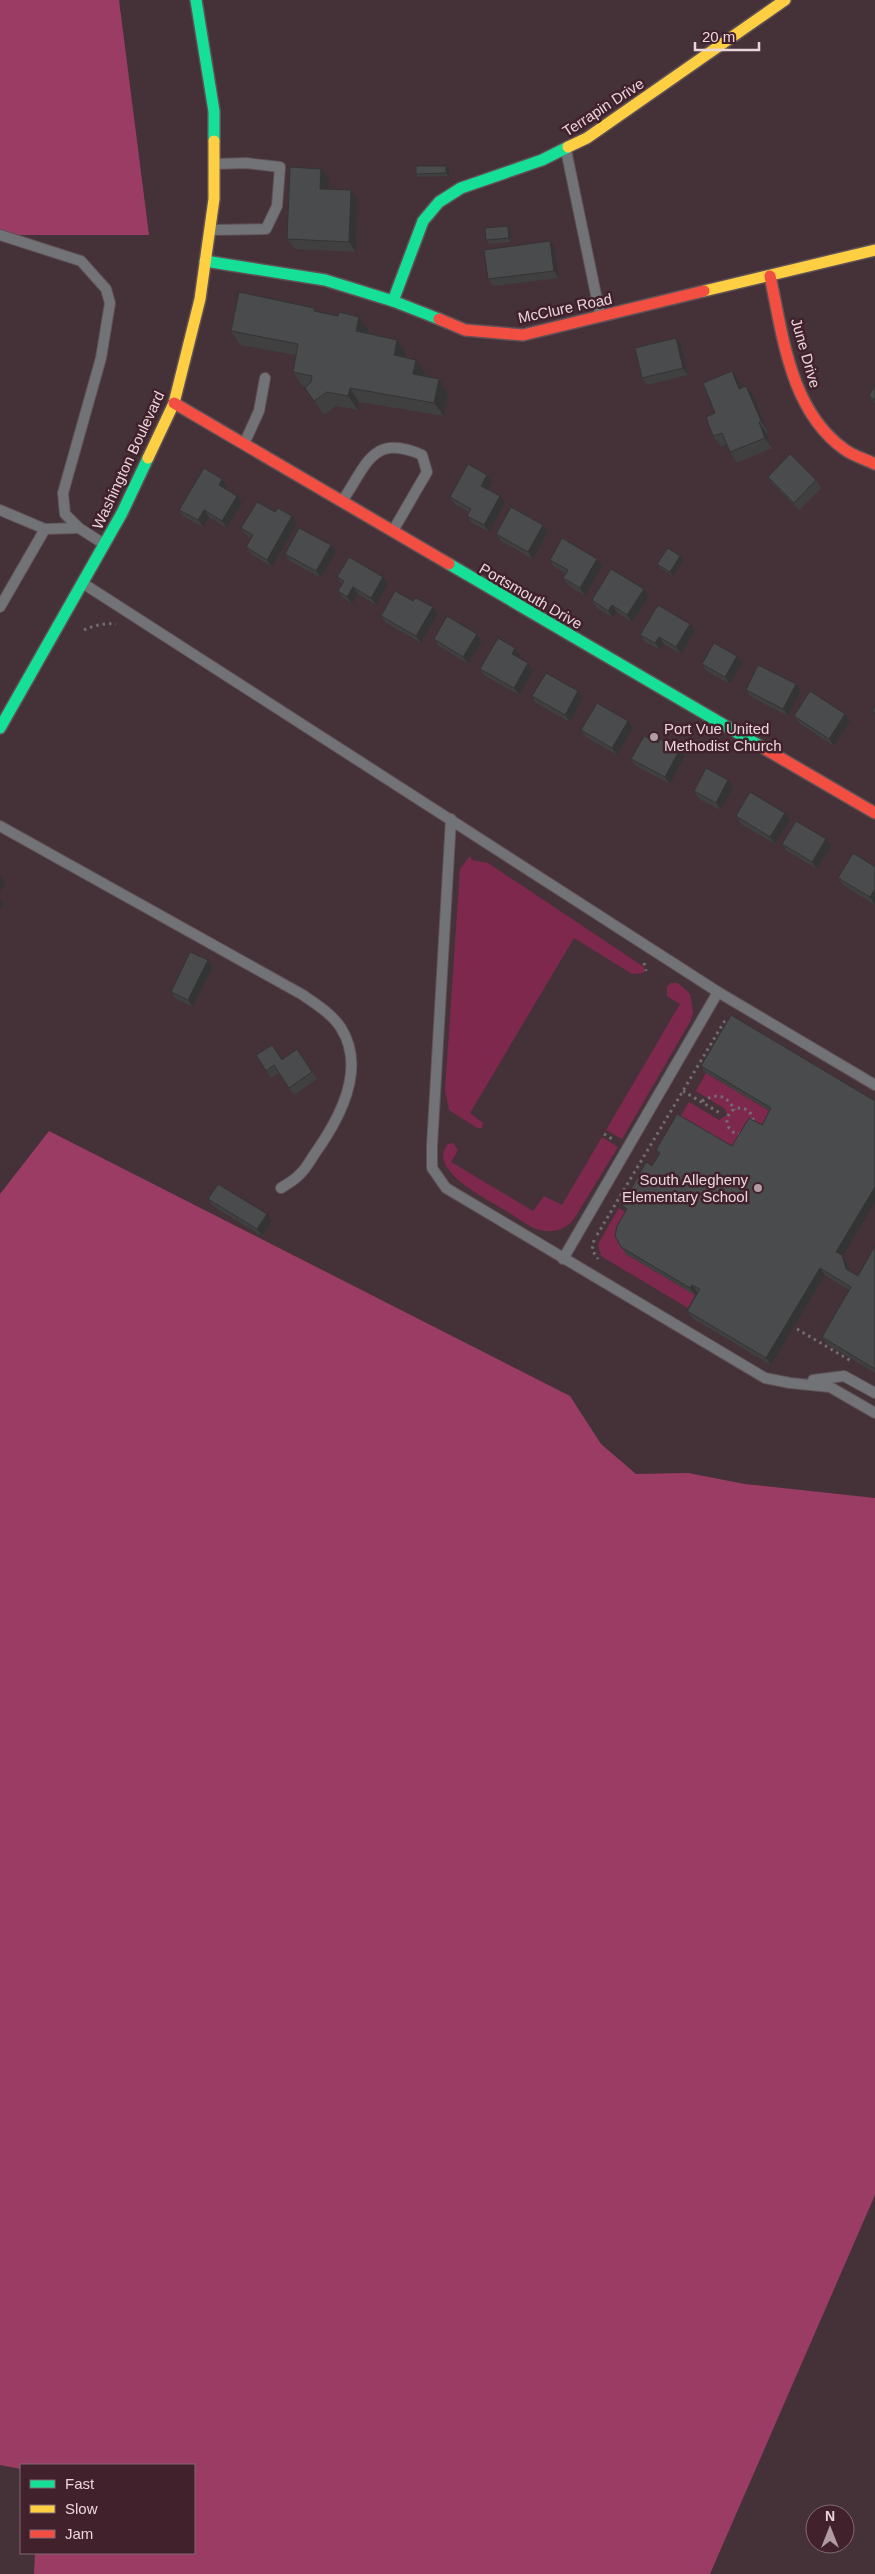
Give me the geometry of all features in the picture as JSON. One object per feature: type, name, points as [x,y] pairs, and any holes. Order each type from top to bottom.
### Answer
[{"type":"street","name":"Washington Boulevard","points":[[0,728],[105,545],[174,403],[200,299],[214,199],[214,111],[196,0]]},
{"type":"street","name":"Terrapin Drive","points":[[394,301],[423,222],[440,202],[460,188],[542,160],[587,138],[785,0]]},
{"type":"street","name":"McClure Road","points":[[205,260],[325,280],[394,301],[465,330],[492,334],[523,335],[875,250]]},
{"type":"street","name":"June Drive","points":[[770,276],[796,384],[810,412],[827,434],[844,449],[875,464]]},
{"type":"street","name":"Portsmouth Drive","points":[[174,403],[392,533],[875,813]]},
{"type":"lane","points":[[566,149],[601,316]]},
{"type":"lane","points":[[209,230],[266,229],[277,206],[280,167],[246,163],[214,164]]},
{"type":"lane","points":[[0,235],[81,260],[106,289],[110,303],[101,358],[63,493],[65,514],[79,528],[105,545]]},
{"type":"lane","points":[[243,445],[259,411],[265,378]]},
{"type":"lane","points":[[342,503],[376,451],[388,447],[409,450],[422,456],[427,472],[392,533]]},
{"type":"lane","points":[[0,510],[45,529],[79,528]]},
{"type":"lane","points":[[0,607],[45,529]]},
{"type":"lane","points":[[83,584],[718,992],[875,1085]]},
{"type":"lane","points":[[451,819],[432,1107],[432,1168],[446,1188],[765,1378],[790,1383],[830,1387],[875,1413]]},
{"type":"lane","points":[[0,826],[304,995],[332,1016],[340,1027],[348,1050],[351,1080],[334,1126],[301,1174],[281,1188]]},
{"type":"lane","points":[[563,1259],[718,992]]},
{"type":"lane","points":[[790,1383],[844,1376],[875,1393]]},
{"type":"path","points":[[598,1260],[592,1250],[593,1243],[724,1022],[737,1019]]},
{"type":"path","points":[[683,1091],[720,1112]]},
{"type":"path","points":[[701,1102],[718,1095],[724,1096],[735,1110]]},
{"type":"path","points":[[742,1107],[753,1113],[752,1125],[742,1134],[730,1132],[728,1128],[727,1118],[735,1110],[742,1107]]},
{"type":"path","points":[[604,1134],[618,1142]]},
{"type":"path","points":[[797,1329],[859,1366]]},
{"type":"shaded area","points":[[0,0],[119,0],[149,235],[0,235]]},
{"type":"shaded area","points":[[470,856],[472,860],[488,863],[644,967],[644,973],[632,974],[574,938],[470,1113],[483,1123],[482,1128],[477,1128],[449,1110],[445,1090],[460,869]]},
{"type":"shaded area","points":[[671,983],[678,983],[690,994],[693,1012],[691,1020],[622,1139],[606,1130],[680,1004],[667,996],[667,987]]},
{"type":"shaded area","points":[[706,1073],[776,1115],[737,1153],[679,1119],[689,1102],[719,1120],[727,1115],[725,1109],[696,1091]]},
{"type":"shaded area","points":[[49,1131],[570,1396],[601,1444],[636,1474],[688,1473],[745,1484],[875,1498],[875,2195],[710,2574],[34,2574],[35,2554],[195,2554],[195,2464],[20,2464],[20,2469],[0,2465],[0,1194]]},
{"type":"shaded area","points":[[602,1137],[618,1147],[574,1219],[569,1224],[555,1231],[536,1229],[473,1191],[452,1173],[445,1164],[443,1154],[448,1144],[453,1143],[458,1150],[451,1162],[533,1211],[544,1196],[562,1205]]},
{"type":"shaded area","points":[[619,1208],[632,1216],[620,1243],[626,1254],[695,1295],[688,1308],[601,1256],[598,1244]]},
{"type":"building","points":[[416,166],[446,166],[446,173],[416,174]]},
{"type":"building","points":[[290,167],[321,169],[320,189],[351,190],[349,242],[287,239]]},
{"type":"building","points":[[508,226],[509,238],[486,240],[485,228]]},
{"type":"building","points":[[550,241],[554,271],[488,279],[484,250]]},
{"type":"building","points":[[239,292],[314,308],[314,311],[338,316],[339,312],[359,317],[356,331],[397,340],[394,355],[416,360],[413,374],[439,379],[434,403],[350,388],[348,396],[327,392],[314,401],[305,388],[311,382],[312,376],[293,372],[298,344],[231,331]]},
{"type":"building","points":[[676,338],[683,368],[642,378],[635,348]]},
{"type":"building","points":[[732,371],[739,389],[746,386],[761,421],[759,422],[765,438],[730,452],[722,433],[713,436],[706,417],[715,413],[703,383]]},
{"type":"building","points":[[875,385],[875,400],[869,396]]},
{"type":"building","points":[[790,454],[816,480],[794,503],[768,477]]},
{"type":"building","points":[[468,464],[487,475],[481,486],[500,496],[484,525],[467,516],[471,509],[450,497]]},
{"type":"building","points":[[204,468],[222,479],[219,485],[237,496],[222,521],[204,510],[198,520],[179,510]]},
{"type":"building","points":[[257,502],[275,512],[278,508],[292,516],[267,560],[246,547],[253,535],[241,528]]},
{"type":"building","points":[[511,507],[543,525],[528,552],[496,534]]},
{"type":"building","points":[[299,528],[331,545],[316,571],[285,554]]},
{"type":"building","points":[[562,538],[597,559],[580,588],[563,578],[568,570],[550,560]]},
{"type":"building","points":[[668,548],[680,556],[670,572],[657,564]]},
{"type":"building","points":[[349,557],[383,577],[371,598],[353,587],[347,597],[338,591],[344,581],[337,577]]},
{"type":"building","points":[[611,569],[644,589],[627,615],[612,605],[608,611],[592,600]]},
{"type":"building","points":[[395,591],[413,601],[416,598],[433,607],[416,636],[381,616]]},
{"type":"building","points":[[658,605],[690,624],[676,647],[659,637],[655,643],[640,635]]},
{"type":"building","points":[[447,616],[477,634],[463,657],[434,639]]},
{"type":"building","points":[[498,638],[515,648],[512,654],[528,663],[514,688],[480,669]]},
{"type":"building","points":[[714,643],[737,656],[725,677],[702,664]]},
{"type":"building","points":[[758,665],[796,684],[783,709],[746,690]]},
{"type":"building","points":[[546,673],[578,691],[565,715],[532,696]]},
{"type":"building","points":[[810,691],[845,714],[829,739],[794,716]]},
{"type":"building","points":[[597,703],[628,721],[612,748],[581,730]]},
{"type":"building","points":[[644,736],[658,743],[660,739],[680,749],[665,777],[631,759]]},
{"type":"building","points":[[706,768],[728,780],[716,803],[694,791]]},
{"type":"building","points":[[750,792],[785,813],[770,837],[736,816]]},
{"type":"building","points":[[796,821],[826,839],[812,862],[782,844]]},
{"type":"building","points":[[853,853],[875,867],[875,889],[870,897],[838,878]]},
{"type":"building","points":[[190,952],[208,960],[188,1000],[171,992]]},
{"type":"building","name":"South Allegheny Elementary School","points":[[731,1015],[875,1101],[875,1187],[836,1252],[842,1255],[846,1269],[858,1276],[875,1246],[875,1369],[822,1337],[851,1287],[820,1268],[766,1358],[687,1311],[700,1289],[692,1285],[690,1288],[621,1247],[615,1236],[617,1226],[627,1209],[622,1205],[646,1162],[652,1166],[660,1153],[656,1150],[677,1114],[732,1146],[749,1118],[762,1125],[771,1108],[701,1066]]},
{"type":"building","points":[[272,1045],[282,1060],[297,1049],[312,1072],[289,1088],[274,1065],[266,1071],[256,1055]]},
{"type":"building","points":[[218,1184],[267,1214],[257,1229],[208,1199]]},
{"type":"traffic: fast","points":[[196,0],[214,111],[214,141]]},
{"type":"traffic: fast","points":[[393,301],[423,221],[439,202],[461,188],[542,160],[568,147]]},
{"type":"traffic: fast","points":[[205,261],[325,280],[393,301],[439,319]]},
{"type":"traffic: fast","points":[[0,728],[122,513],[148,458]]},
{"type":"traffic: fast","points":[[449,564],[760,746]]},
{"type":"traffic: slow","points":[[568,147],[587,138],[785,0]]},
{"type":"traffic: slow","points":[[148,458],[174,403],[200,299],[214,199],[214,141]]},
{"type":"traffic: slow","points":[[704,291],[875,250]]},
{"type":"traffic: jam","points":[[770,276],[785,347],[800,393],[811,414],[826,433],[844,449],[855,456],[875,464]]},
{"type":"traffic: jam","points":[[439,319],[465,330],[523,335],[704,291]]},
{"type":"traffic: jam","points":[[174,403],[449,564]]},
{"type":"traffic: jam","points":[[760,746],[875,813]]},
{"type":"place","name":"Port Vue United Methodist Church","points":[[654,737]]},
{"type":"place","name":"South Allegheny Elementary School","points":[[758,1188]]}]
